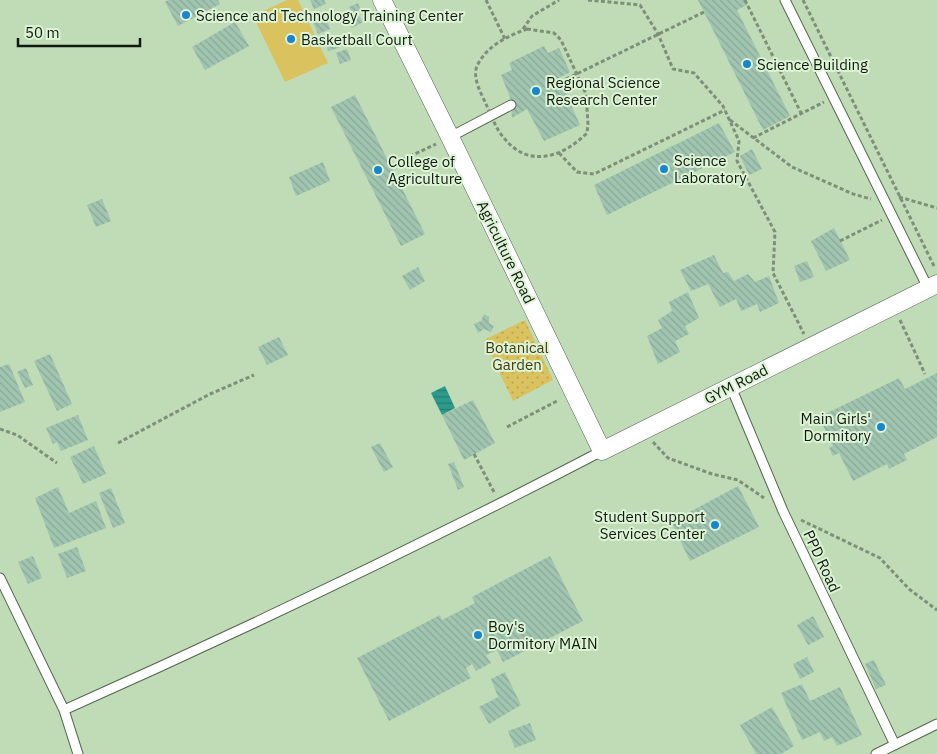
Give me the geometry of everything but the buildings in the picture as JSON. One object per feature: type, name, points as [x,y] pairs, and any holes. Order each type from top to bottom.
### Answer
[{"type":"street","name":"Agriculture Road","points":[[382,0],[602,451]]},
{"type":"street","name":"GYM Road","points":[[602,451],[932,286]]},
{"type":"lane","points":[[785,0],[881,200],[932,286]]},
{"type":"lane","points":[[450,137],[511,105]]},
{"type":"lane","name":"PPD Road","points":[[731,387],[783,511],[894,745]]},
{"type":"lane","name":"GYM Road","points":[[64,710],[165,666],[500,504],[602,451]]},
{"type":"lane","points":[[0,578],[64,710],[78,754]]},
{"type":"lane","points":[[876,754],[937,724]]},
{"type":"path","points":[[486,0],[505,39]]},
{"type":"path","points":[[522,30],[532,16],[559,0]]},
{"type":"path","points":[[588,0],[640,5],[658,34],[673,69],[694,73],[725,110],[739,141],[737,161],[774,232],[773,273],[807,341]]},
{"type":"path","points":[[745,0],[802,115]]},
{"type":"path","points":[[803,0],[937,271]]},
{"type":"path","points":[[560,82],[704,12]]},
{"type":"path","points":[[543,29],[554,33],[561,40],[586,94],[588,107],[587,133],[577,143],[547,157],[518,151],[503,138],[476,76],[477,65],[489,48],[522,30],[543,29]]},
{"type":"path","points":[[753,138],[802,115],[828,100]]},
{"type":"path","points":[[559,153],[577,172],[594,174],[725,110]]},
{"type":"path","points":[[729,119],[792,167],[853,194],[881,200],[900,197],[937,208]]},
{"type":"path","points":[[398,162],[450,137]]},
{"type":"path","points":[[840,241],[887,218],[881,200]]},
{"type":"path","points":[[894,306],[925,374]]},
{"type":"path","points":[[118,444],[210,394],[254,375]]},
{"type":"path","points":[[506,427],[573,393]]},
{"type":"path","points":[[0,429],[16,435],[57,463]]},
{"type":"path","points":[[642,431],[668,458],[712,474],[738,480],[783,511],[880,558],[909,589],[937,610]]},
{"type":"path","points":[[474,454],[500,504]]},
{"type":"shaded area","points":[[0,0],[937,0],[937,754],[0,754]]},
{"type":"green space","name":"Basketball Court","points":[[287,0],[298,0],[328,63],[285,82],[253,16]]},
{"type":"green space","name":"Botanical Garden","points":[[525,320],[553,380],[513,401],[484,340]]},
{"type":"water","points":[[445,386],[455,408],[442,415],[431,393]]},
{"type":"place","name":"Science and Technology Training Center","points":[[186,15]]},
{"type":"place","name":"Basketball Court","points":[[291,39]]},
{"type":"place","name":"Science Building","points":[[747,64]]},
{"type":"place","name":"Regional Science Research Center","points":[[536,91]]},
{"type":"place","name":"Science Laboratory","points":[[664,169]]},
{"type":"place","name":"College of Agriculture","points":[[378,170]]},
{"type":"place","name":"Main Girls' Dormitory","points":[[881,427]]},
{"type":"place","name":"Student Support Services Center","points":[[715,525]]},
{"type":"place","name":"Boy's Dormitory MAIN","points":[[478,635]]}]
